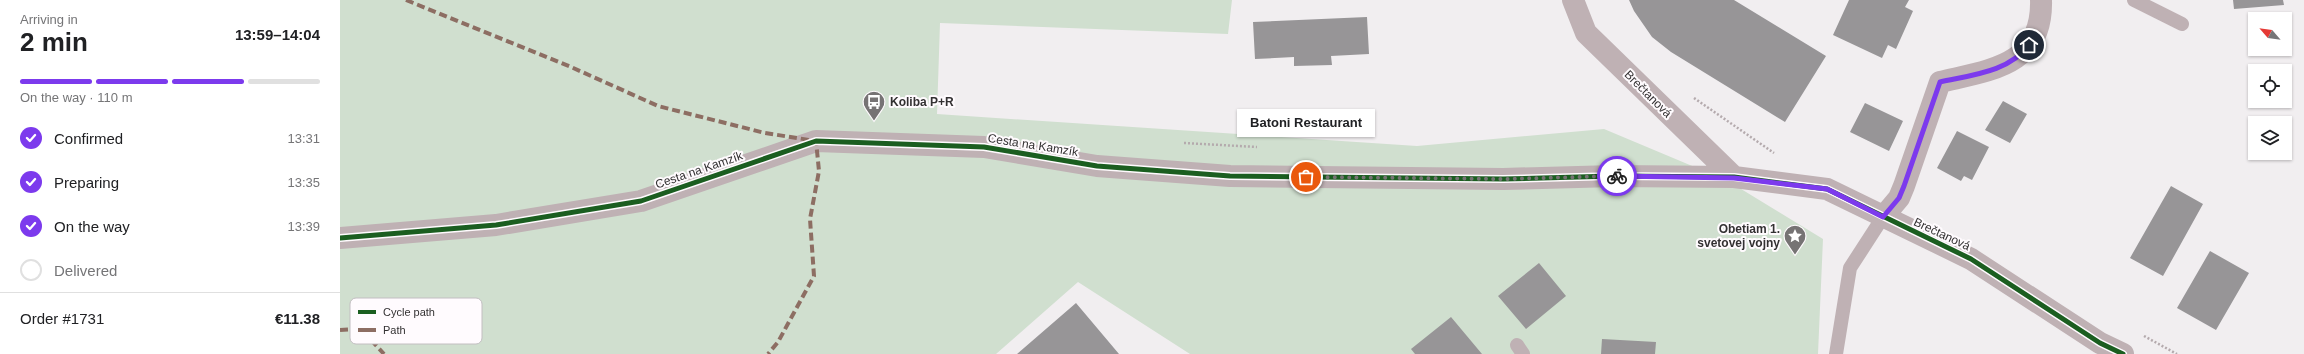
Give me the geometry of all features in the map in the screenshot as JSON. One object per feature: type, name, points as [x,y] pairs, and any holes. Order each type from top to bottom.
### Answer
[{"type":"street","name":"Brečtanová","points":[[1573,0],[1586,33],[1734,178],[1827,189],[1971,259],[2100,343],[2123,354]]},
{"type":"street","points":[[1883,217],[1899,198],[1940,82],[1993,70],[2012,62],[2024,51],[2038,28],[2041,0]]},
{"type":"street","name":"Cesta na Kamzík","points":[[340,238],[496,225],[642,200],[816,141],[984,147],[1098,166],[1230,176],[1504,179],[1614,176],[1734,178]]},
{"type":"lane","points":[[2134,0],[2182,24]]},
{"type":"lane","points":[[1836,354],[1850,268],[1883,217]]},
{"type":"path","points":[[1179,143],[1258,147]]},
{"type":"path","points":[[1766,154],[1773,153]]},
{"type":"green space","points":[[340,0],[1232,0],[1228,34],[940,23],[937,114],[1417,146],[1604,129],[1728,181],[1823,239],[1818,354],[1190,354],[1078,282],[996,354],[340,354]]},
{"type":"building","points":[[1629,0],[1734,0],[1826,56],[1785,122],[1671,52],[1652,37],[1634,11]]},
{"type":"building","points":[[1849,0],[1909,0],[1905,7],[1913,11],[1896,49],[1888,45],[1882,58],[1833,35]]},
{"type":"building","points":[[2233,0],[2283,0],[2284,5],[2234,9]]},
{"type":"building","points":[[1367,17],[1369,54],[1331,56],[1332,65],[1294,66],[1294,57],[1255,59],[1253,22]]},
{"type":"building","points":[[2003,101],[2027,114],[2010,143],[1985,130]]},
{"type":"building","points":[[1865,103],[1903,121],[1889,151],[1850,132]]},
{"type":"building","points":[[1957,131],[1989,147],[1972,180],[1964,176],[1961,181],[1937,168]]},
{"type":"building","points":[[2171,186],[2203,204],[2163,276],[2130,258]]},
{"type":"building","points":[[2210,251],[2249,273],[2216,330],[2177,308]]},
{"type":"building","points":[[1539,263],[1566,296],[1526,329],[1498,296]]},
{"type":"building","points":[[1076,303],[1119,354],[1017,354]]},
{"type":"building","points":[[1451,317],[1482,354],[1415,354],[1411,349]]},
{"type":"building","points":[[1602,339],[1656,342],[1655,354],[1601,354]]},
{"type":"marked path","points":[[406,0],[571,67],[658,106],[765,133],[816,141],[819,171],[810,219],[814,276],[778,342],[768,354]]},
{"type":"marked path","points":[[340,330],[350,330]]},
{"type":"marked path","points":[[375,344],[384,354]]},
{"type":"cycle path","points":[[340,238],[496,225],[641,201],[816,141],[984,147],[1097,166],[1230,176],[1503,179],[1614,176],[1734,177],[1827,189],[1971,259],[2100,343],[2123,354]]},
{"type":"way so far","points":[[1306,177],[1504,179],[1617,176]]},
{"type":"place","name":"Koliba P+R","points":[[874,122]]},
{"type":"place","name":"Batoni Restaurant","points":[[1306,177]]},
{"type":"place","name":"Obetiam 1. svetovej vojny","points":[[1795,256]]},
{"type":"route","points":[[1617,176],[1734,178],[1827,189],[1883,217],[1899,198],[1940,82],[2002,67],[2012,62],[2029,45]]}]
